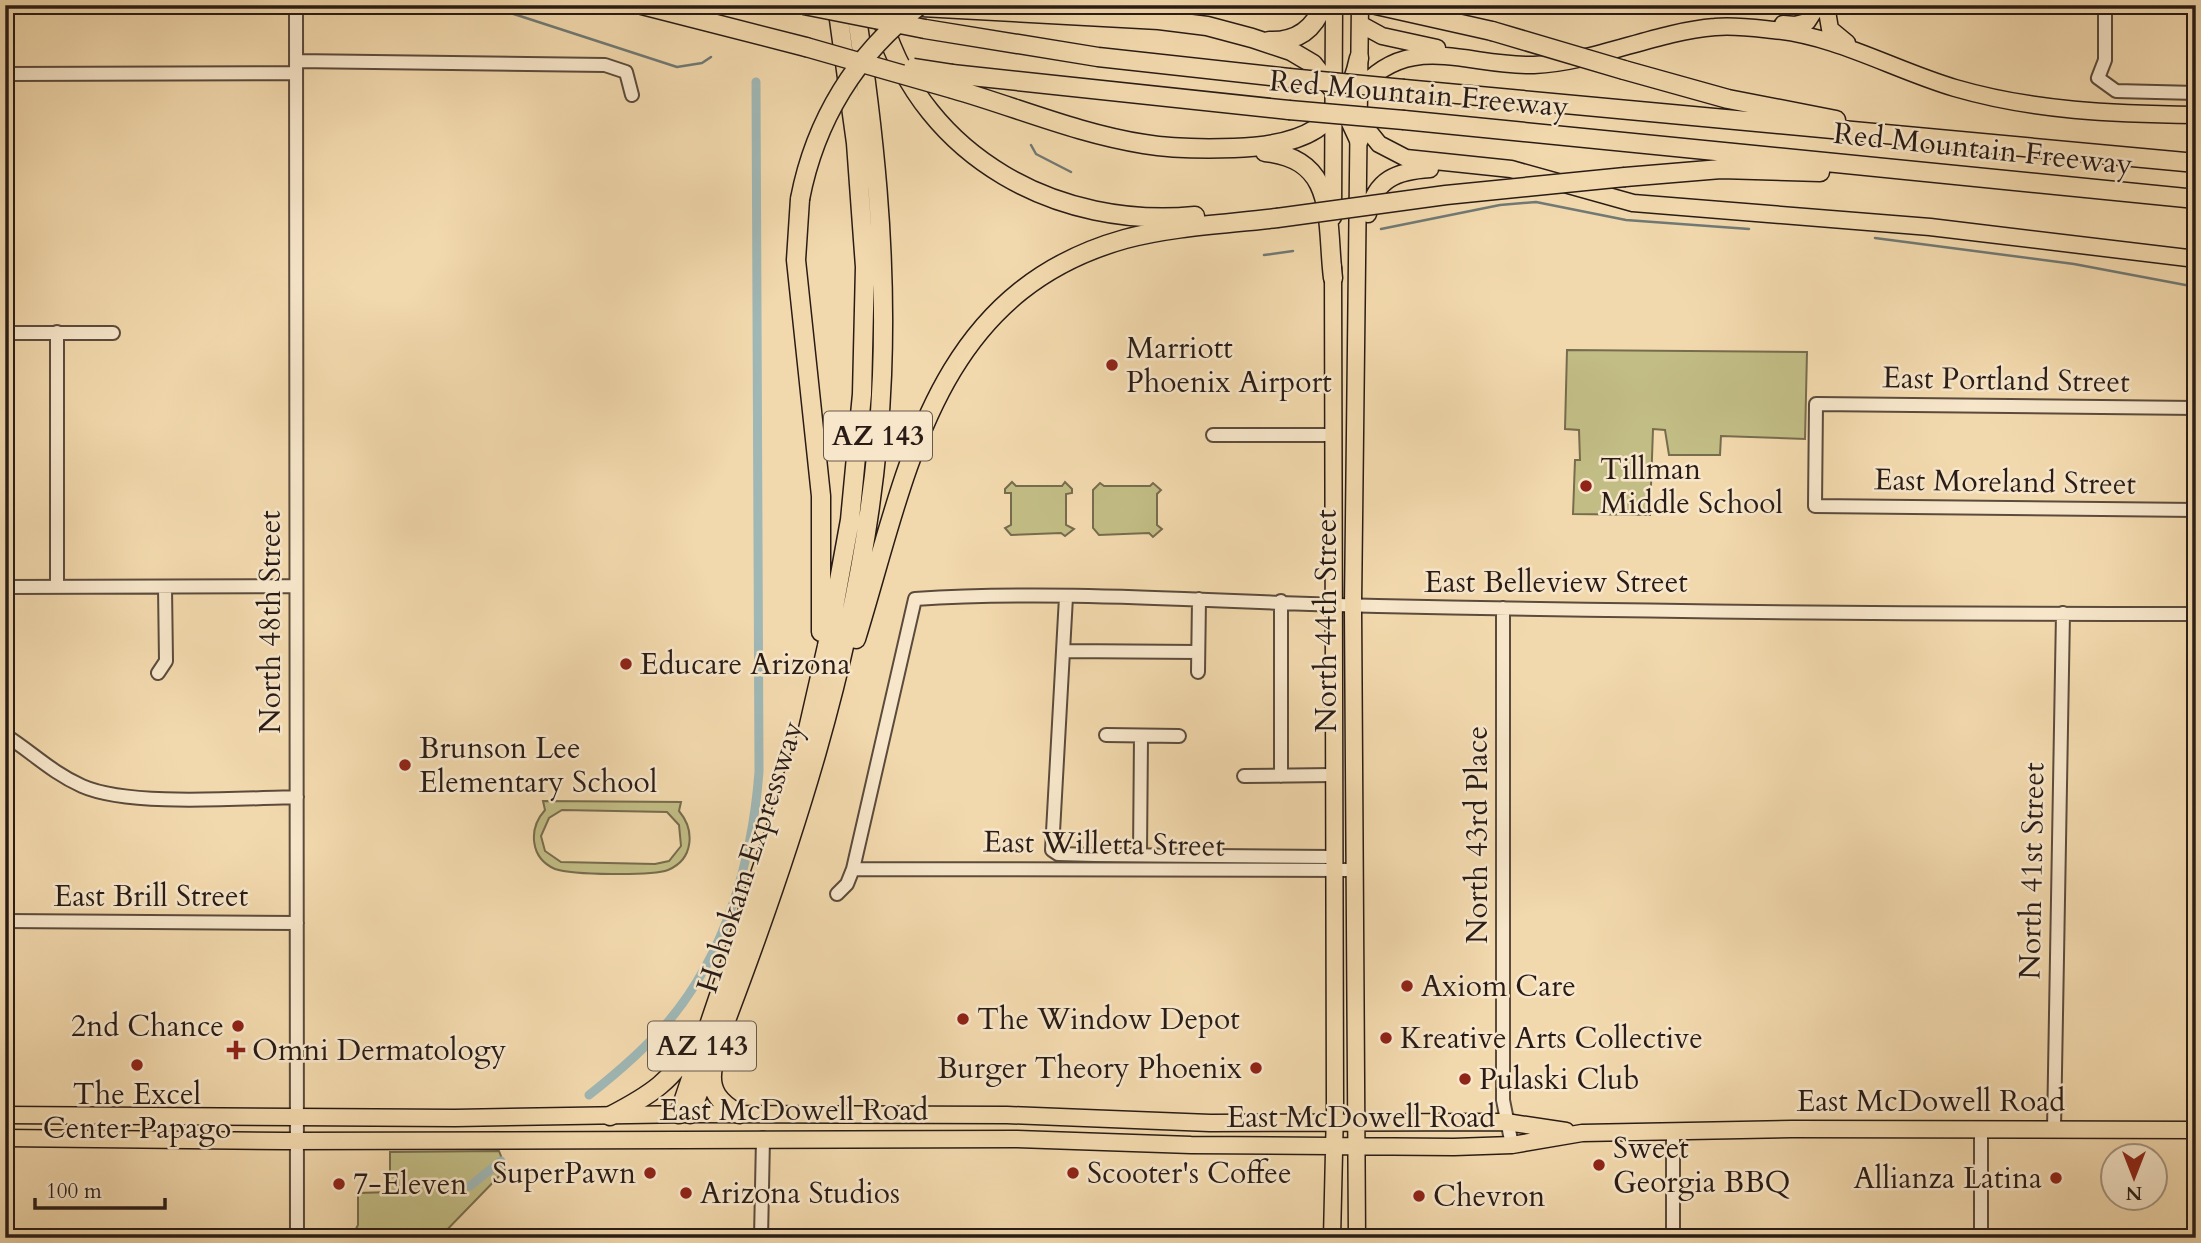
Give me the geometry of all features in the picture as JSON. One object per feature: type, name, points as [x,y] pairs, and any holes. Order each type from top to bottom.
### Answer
[{"type":"highway","points":[[642,5],[953,82],[1124,141],[1160,147],[1216,148],[1282,154],[1308,166],[1322,191],[1333,278]]},
{"type":"highway","name":"Red Mountain Freeway","points":[[804,5],[925,30],[1088,56],[1289,78],[2196,163]]},
{"type":"highway","name":"Hohokam Expressway","points":[[685,1114],[725,977],[812,717],[834,614],[854,487],[862,394],[865,299],[863,216],[856,143],[836,5]]},
{"type":"highway","name":"Hohokam Expressway","points":[[685,1114],[716,1051],[785,858],[857,586],[868,525],[880,417],[884,311],[881,215],[872,120],[855,5]]},
{"type":"highway","points":[[878,5],[903,70],[935,116],[975,155],[1031,191],[1074,208],[1133,218],[1277,213]]},
{"type":"highway","points":[[885,5],[1167,21],[1276,41],[1299,35],[1314,23],[1323,5]]},
{"type":"highway","points":[[1376,5],[1492,31]]},
{"type":"highway","points":[[1408,5],[1624,70],[1756,105],[2002,144]]},
{"type":"highway","points":[[787,798],[818,654],[823,584],[819,476],[796,260],[800,199],[817,140],[844,87],[883,37],[921,7]]},
{"type":"highway","points":[[1252,38],[1306,59],[1346,104],[1359,140]]},
{"type":"highway","points":[[1216,148],[1292,142],[1346,104],[1359,58]]},
{"type":"highway","name":"Red Mountain Freeway","points":[[953,82],[1404,120],[2196,199]]},
{"type":"highway","points":[[785,858],[808,801],[919,435],[940,387],[964,349],[991,319],[1022,291],[1059,267],[1098,248],[1159,232],[1277,213],[1446,195],[1721,169],[1849,175],[1939,174]]},
{"type":"highway","points":[[610,1116],[652,1093],[675,1072],[725,977]]},
{"type":"highway","points":[[716,1051],[712,1073],[714,1093],[723,1104],[739,1114]]},
{"type":"main road","points":[[1334,5],[1334,61],[1346,104],[1374,139],[1399,156],[1423,162],[1481,165],[1527,172],[1617,200],[1648,205],[1930,227],[2196,260]]},
{"type":"main road","points":[[1359,58],[1360,5]]},
{"type":"main road","points":[[1718,27],[1756,21],[1799,25],[1811,19],[1818,5]]},
{"type":"main road","points":[[1826,5],[1827,21],[1832,32],[1870,57]]},
{"type":"main road","points":[[1360,24],[1387,38],[1508,64]]},
{"type":"main road","name":"Red Mountain Freeway","points":[[1508,64],[1565,61],[1718,27],[1802,34],[1956,88],[2028,105],[2091,113],[2196,115]]},
{"type":"main road","points":[[1346,104],[1382,68],[1410,56],[1432,55],[1508,64]]},
{"type":"main road","name":"North 44th Street","points":[[1332,1238],[1335,1123],[1333,143],[1346,104]]},
{"type":"main road","name":"North 44th Street","points":[[1357,1238],[1353,606],[1359,140]]},
{"type":"main road","points":[[1358,269],[1373,197],[1385,180],[1412,170],[1481,165]]},
{"type":"main road","points":[[1354,527],[1346,449],[1335,435],[1355,414]]},
{"type":"main road","name":"East McDowell Road","points":[[5,1115],[455,1118],[685,1114],[1070,1116],[1184,1122],[1506,1122],[1582,1133]]},
{"type":"main road","name":"Hohokam Expressway","points":[[681,1138],[685,1114]]},
{"type":"main road","points":[[61,1115],[61,1139]]},
{"type":"main road","points":[[127,1115],[127,1139]]},
{"type":"main road","points":[[763,1138],[774,1124],[813,1115]]},
{"type":"main road","points":[[830,1115],[833,1138]]},
{"type":"main road","points":[[916,1115],[931,1138]]},
{"type":"main road","points":[[1070,1116],[1070,1140]]},
{"type":"main road","points":[[455,1118],[455,1141]]},
{"type":"main road","points":[[1095,1118],[1098,1141]]},
{"type":"main road","name":"East McDowell Road","points":[[5,1138],[455,1141],[931,1138],[1358,1146],[1512,1145],[1582,1133],[1674,1131],[2196,1130]]},
{"type":"street","name":"North 48th Street","points":[[296,5],[297,1238]]},
{"type":"street","points":[[2105,5],[2105,60],[2098,78],[2116,91],[2196,93]]},
{"type":"street","points":[[5,74],[565,62],[605,65],[626,72],[632,95]]},
{"type":"street","points":[[5,332],[113,333]]},
{"type":"street","points":[[57,332],[58,587]]},
{"type":"street","name":"East Portland Street","points":[[1815,506],[1816,404],[2196,408]]},
{"type":"street","points":[[1213,435],[1335,435]]},
{"type":"street","name":"East Moreland Street","points":[[1815,506],[2196,510]]},
{"type":"street","points":[[5,587],[296,586]]},
{"type":"street","points":[[158,674],[166,660],[165,587]]},
{"type":"street","points":[[1066,597],[1052,850],[1058,854],[1333,863]]},
{"type":"street","name":"East Belleview Street","points":[[853,869],[915,599],[1066,597],[1281,601],[1353,606],[2196,614]]},
{"type":"street","points":[[1198,672],[1199,599]]},
{"type":"street","points":[[1281,601],[1281,776]]},
{"type":"street","name":"North 43rd Place","points":[[1503,608],[1503,1100],[1512,1145]]},
{"type":"street","name":"North 41st Street","points":[[2054,1129],[2063,613]]},
{"type":"street","points":[[1064,651],[1198,652]]},
{"type":"street","points":[[5,735],[40,764],[84,787],[121,796],[297,797]]},
{"type":"street","points":[[1106,735],[1179,736]]},
{"type":"street","points":[[1140,855],[1141,736]]},
{"type":"street","points":[[1244,776],[1333,775]]},
{"type":"street","name":"East Willetta Street","points":[[853,869],[1333,863],[1354,870]]},
{"type":"street","points":[[837,894],[847,884],[853,869]]},
{"type":"street","name":"East Brill Street","points":[[5,921],[297,923]]},
{"type":"street","points":[[1981,1129],[1981,1238]]},
{"type":"street","points":[[1673,1238],[1674,1131]]},
{"type":"street","points":[[761,1238],[763,1138]]},
{"type":"shaded area","points":[[1567,350],[1807,352],[1805,439],[1721,436],[1720,455],[1669,455],[1665,430],[1653,429],[1650,515],[1573,514],[1575,460],[1580,460],[1579,430],[1565,429]]},
{"type":"shaded area","points":[[1012,482],[1016,486],[1062,486],[1065,482],[1072,489],[1072,493],[1066,494],[1066,525],[1074,529],[1065,536],[1061,533],[1011,535],[1005,528],[1011,525],[1011,493],[1005,493],[1005,489]]},
{"type":"shaded area","points":[[1100,483],[1104,486],[1150,486],[1153,483],[1161,490],[1157,494],[1157,525],[1162,529],[1153,537],[1149,533],[1099,535],[1093,528],[1093,490]]},
{"type":"shaded area","points":[[543,801],[681,802],[679,811],[688,827],[689,835],[687,852],[677,865],[659,872],[594,874],[555,869],[540,858],[534,842],[536,826],[545,810]],"holes":[[[562,810],[667,812],[679,825],[681,846],[669,861],[655,864],[561,862],[545,851],[541,836],[549,818]]]},
{"type":"shaded area","points":[[499,1151],[506,1169],[439,1238],[351,1238],[358,1225],[358,1193],[390,1192],[390,1152]]},
{"type":"waterway","points":[[486,5],[677,67],[702,63],[711,57]]},
{"type":"waterway","points":[[589,1095],[649,1043],[688,996],[720,937],[732,905],[750,839],[759,772],[756,82]]},
{"type":"waterway","points":[[1031,145],[1036,154],[1071,172]]},
{"type":"waterway","points":[[1381,229],[1500,205],[1536,202],[1626,220],[1749,229]]},
{"type":"waterway","points":[[1875,238],[2074,264],[2196,287]]},
{"type":"waterway","points":[[1264,255],[1293,251]]},
{"type":"waterway","points":[[470,1186],[501,1161]]},
{"type":"place","name":"Marriott Phoenix Airport","points":[[1112,365]]},
{"type":"place","name":"Tillman Middle School","points":[[1586,486]]},
{"type":"place","name":"Educare Arizona","points":[[626,664]]},
{"type":"place","name":"Brunson Lee Elementary School","points":[[405,765]]},
{"type":"place","name":"Axiom Care","points":[[1407,986]]},
{"type":"place","name":"The Window Depot","points":[[963,1019]]},
{"type":"place","name":"2nd Chance","points":[[238,1026]]},
{"type":"place","name":"Kreative Arts Collective","points":[[1386,1038]]},
{"type":"place","name":"Omni Dermatology","points":[[236,1050]]},
{"type":"place","name":"The Excel Center Papago","points":[[137,1065]]},
{"type":"place","name":"Burger Theory Phoenix","points":[[1256,1068]]},
{"type":"place","name":"Pulaski Club","points":[[1465,1079]]},
{"type":"place","name":"Sweet Georgia BBQ","points":[[1599,1165]]},
{"type":"place","name":"SuperPawn","points":[[650,1173]]},
{"type":"place","name":"Scooter's Coffee","points":[[1073,1173]]},
{"type":"place","name":"Allianza Latina","points":[[2056,1178]]},
{"type":"place","name":"7-Eleven","points":[[339,1184]]},
{"type":"place","name":"Arizona Studios","points":[[686,1193]]},
{"type":"place","name":"Chevron","points":[[1419,1196]]}]
